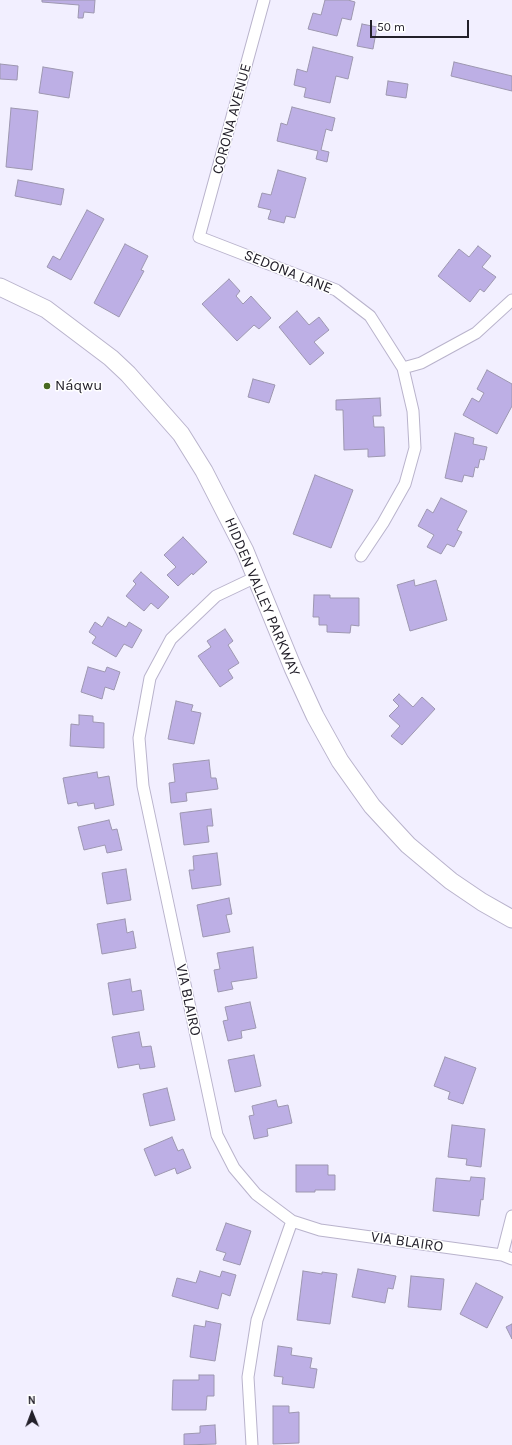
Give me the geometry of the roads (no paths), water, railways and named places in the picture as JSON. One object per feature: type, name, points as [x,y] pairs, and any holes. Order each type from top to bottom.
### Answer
[{"type":"main road","name":"HIDDEN VALLEY PARKWAY","points":[[0,287],[46,309],[110,358],[132,379],[181,434],[204,471],[245,551],[293,668],[315,716],[340,761],[372,806],[408,845],[451,881],[482,902],[512,919]]},
{"type":"street","name":"CORONA AVENUE","points":[[200,237],[264,0]]},
{"type":"street","name":"SEDONA LANE","points":[[200,237],[336,290],[370,316],[403,368],[413,411],[414,448],[405,484],[361,556]]},
{"type":"street","points":[[403,368],[420,363],[476,333],[512,300]]},
{"type":"street","name":"VIA BLAIRO","points":[[256,577],[216,596],[171,639],[150,678],[139,738],[143,786],[217,1135],[234,1168],[256,1194],[292,1221],[320,1230],[507,1257]]},
{"type":"street","points":[[507,1257],[512,1216]]},
{"type":"street","points":[[252,1445],[248,1377],[257,1320],[292,1221]]},
{"type":"place","name":"Náqwu","points":[[47,386]]}]
